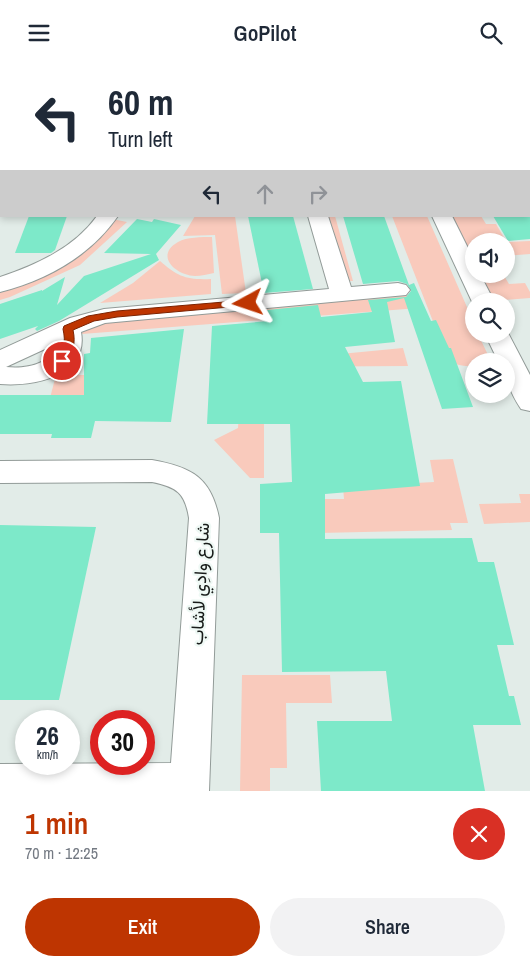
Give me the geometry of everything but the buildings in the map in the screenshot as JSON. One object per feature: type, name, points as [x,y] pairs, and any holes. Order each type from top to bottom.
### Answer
[{"type":"street","points":[[0,285],[24,277],[57,261],[85,242],[107,217]]},
{"type":"street","points":[[318,217],[342,295]]},
{"type":"street","points":[[442,217],[478,293]]},
{"type":"street","points":[[0,360],[92,319],[117,314],[398,291]]},
{"type":"street","points":[[0,375],[20,377],[37,374],[52,368],[62,361],[68,351],[71,342],[68,329]]},
{"type":"street","points":[[501,343],[530,402]]},
{"type":"street","name":"شارع وادِي لأشاب","points":[[0,472],[152,471],[169,474],[184,480],[196,490],[202,502],[204,518],[189,786]]},
{"type":"street","points":[[0,783],[189,786]]},
{"type":"shaded area","points":[[194,217],[235,217],[246,293],[222,294],[215,235],[183,236]]},
{"type":"shaded area","points":[[326,217],[335,217],[353,281],[344,281]]},
{"type":"shaded area","points":[[392,217],[427,217],[465,303],[465,343],[482,343],[487,353],[465,353],[465,366],[448,360]]},
{"type":"shaded area","points":[[450,217],[482,217],[486,224],[496,224],[501,233],[465,233],[465,246]]},
{"type":"shaded area","points":[[112,219],[127,222],[80,265],[0,300],[0,288],[47,273],[99,239]]},
{"type":"shaded area","points":[[212,237],[214,273],[197,276],[188,275],[170,264],[168,253],[171,247],[178,242],[190,238]]},
{"type":"shaded area","points":[[530,241],[530,254],[515,255],[515,242]]},
{"type":"shaded area","points":[[160,261],[172,271],[183,276],[195,279],[211,279],[211,294],[100,303],[133,283]]},
{"type":"shaded area","points":[[483,283],[525,283],[530,292],[530,298],[515,299],[515,293],[488,293]]},
{"type":"shaded area","points":[[414,295],[419,308],[82,334],[85,322],[95,317]]},
{"type":"shaded area","points":[[403,348],[408,366],[257,367],[257,362]]},
{"type":"shaded area","points":[[56,375],[97,375],[91,398],[50,398]]},
{"type":"shaded area","points":[[239,412],[264,412],[264,478],[250,478],[214,440],[238,428]]},
{"type":"shaded area","points":[[453,459],[468,523],[450,523],[452,530],[319,533],[316,499],[344,499],[343,487],[434,482],[430,460]]},
{"type":"shaded area","points":[[519,494],[530,494],[530,522],[484,524],[479,504],[521,503]]},
{"type":"shaded area","points":[[242,675],[330,675],[332,703],[286,703],[287,768],[270,768],[270,791],[240,791]]},
{"type":"route","points":[[62,361],[71,342],[68,329],[79,323],[117,314],[248,303]]}]
